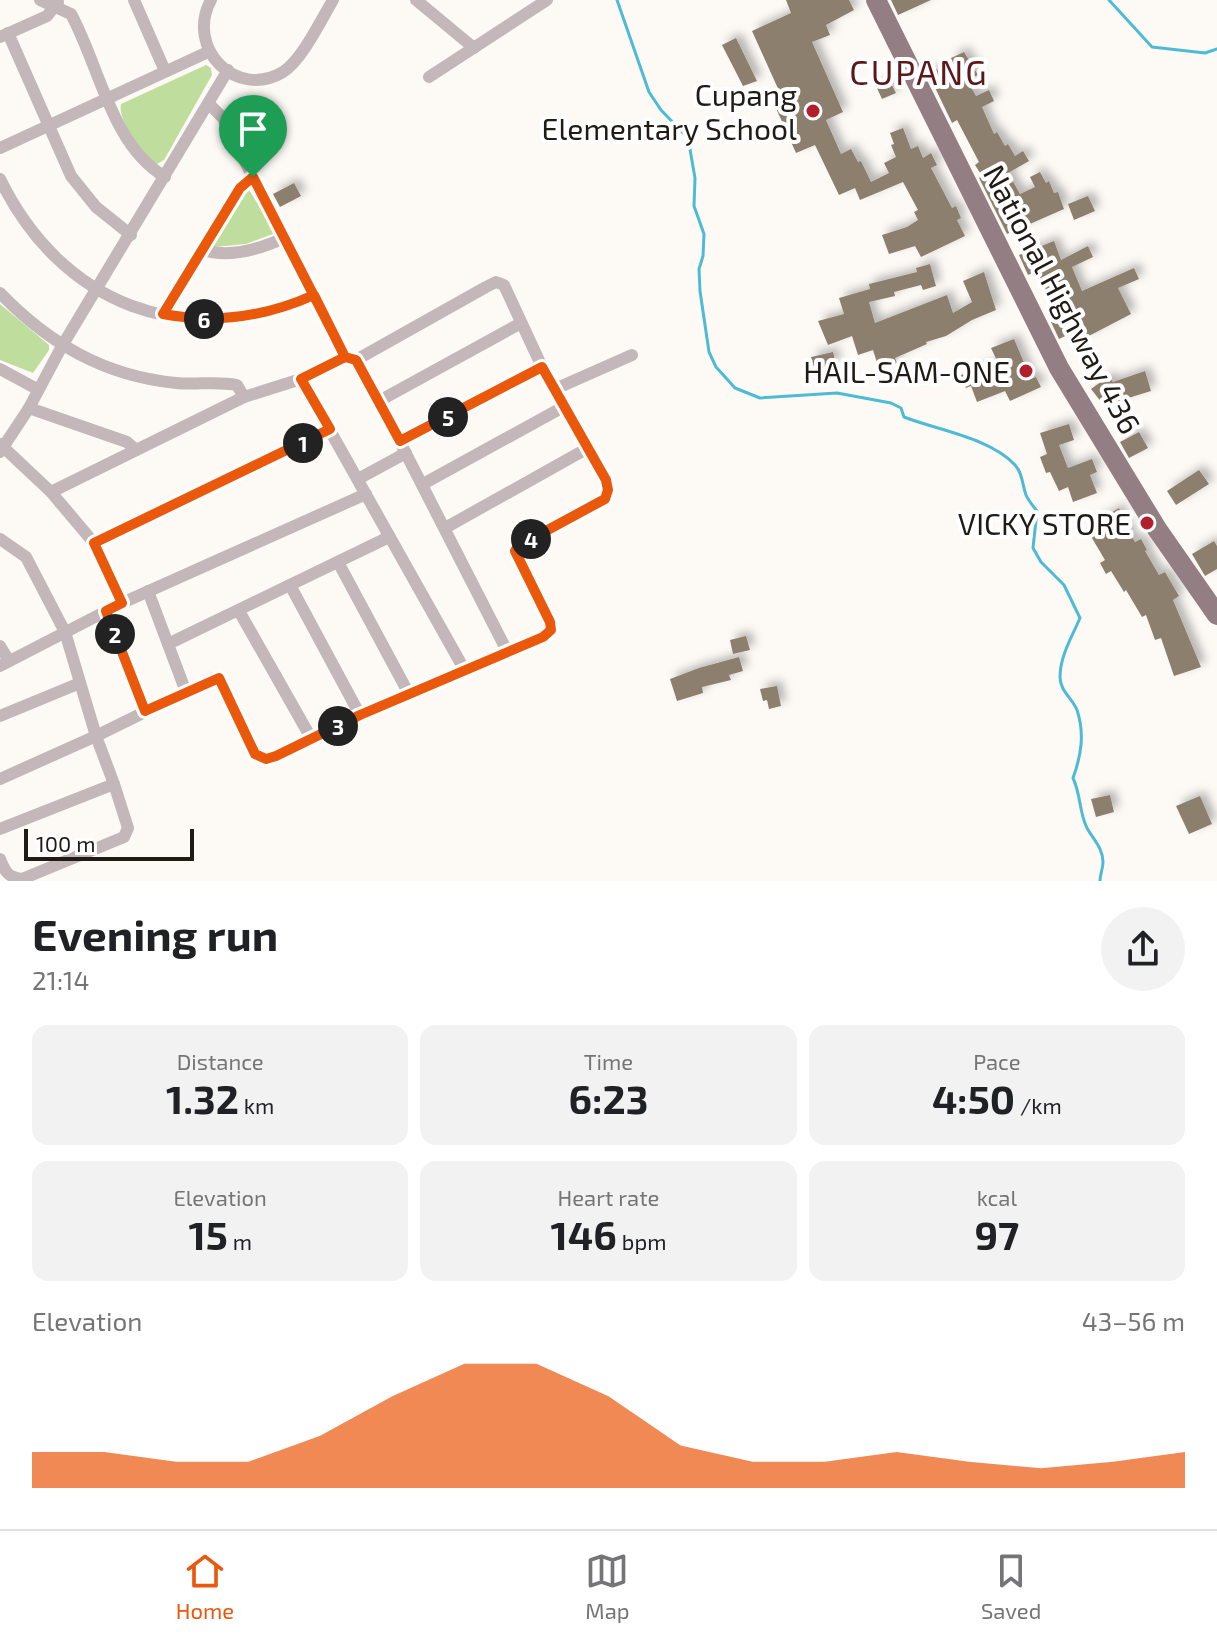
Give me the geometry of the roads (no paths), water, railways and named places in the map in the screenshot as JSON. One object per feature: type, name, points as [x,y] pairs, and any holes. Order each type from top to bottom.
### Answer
[{"type":"main road","name":"National Highway 436","points":[[876,0],[1065,378],[1157,529],[1217,615]]},
{"type":"street","points":[[40,0],[57,3],[73,19],[133,150],[148,166],[165,177]]},
{"type":"street","points":[[134,0],[165,71]]},
{"type":"street","points":[[209,1],[204,31],[208,52],[214,61],[240,76],[263,79],[286,70],[333,0]]},
{"type":"street","points":[[416,0],[474,48]]},
{"type":"street","points":[[519,0],[530,11]]},
{"type":"street","points":[[429,77],[547,0]]},
{"type":"street","points":[[57,3],[47,16],[4,35],[50,125],[57,149],[80,188],[104,215],[131,235]]},
{"type":"street","points":[[0,148],[208,52]]},
{"type":"street","points":[[122,603],[94,543],[51,492],[1,447],[29,408],[62,346],[228,70]]},
{"type":"street","points":[[209,104],[223,118],[314,295],[379,401],[507,651]]},
{"type":"street","points":[[163,314],[240,188],[253,177]]},
{"type":"street","points":[[0,179],[33,235],[69,270],[97,290],[133,307],[200,319],[236,318],[282,308],[314,295]]},
{"type":"street","points":[[201,249],[233,252],[284,238]]},
{"type":"street","points":[[0,779],[219,678],[255,754],[266,759],[464,669],[543,637],[551,630],[550,622],[515,551],[518,546],[605,499],[608,490],[606,480],[542,367],[504,285],[496,282],[351,359],[244,397],[51,492]]},
{"type":"street","points":[[0,293],[62,346],[102,365],[137,377],[174,383],[237,385],[244,397]]},
{"type":"street","points":[[379,401],[521,323]]},
{"type":"street","points":[[555,389],[632,355]]},
{"type":"street","points":[[358,479],[403,447],[542,367]]},
{"type":"street","points":[[0,369],[37,389]]},
{"type":"street","points":[[301,379],[464,669]]},
{"type":"street","points":[[423,484],[565,406]]},
{"type":"street","points":[[29,408],[127,442],[136,450]]},
{"type":"street","points":[[94,543],[330,429]]},
{"type":"street","points":[[445,528],[588,448]]},
{"type":"street","points":[[0,646],[5,663],[122,603],[366,494]]},
{"type":"street","points":[[168,644],[389,537]]},
{"type":"street","points":[[0,539],[26,557],[65,632],[128,828],[124,837],[22,879],[5,872],[0,859]]},
{"type":"street","points":[[338,562],[409,694]]},
{"type":"street","points":[[290,585],[360,715]]},
{"type":"street","points":[[148,591],[186,692]]},
{"type":"street","points":[[106,611],[145,711]]},
{"type":"street","points":[[239,611],[311,738]]},
{"type":"street","points":[[0,716],[80,683]]},
{"type":"street","points":[[0,829],[114,784]]},
{"type":"waterway","points":[[617,0],[649,92],[661,110],[688,138],[695,178],[694,206],[704,234],[699,269],[700,291],[709,352],[716,367],[735,388],[760,398],[837,393],[891,403],[901,408],[904,417],[978,441],[1005,456],[1018,468],[1026,495],[1037,511],[1033,548],[1041,562],[1064,585],[1080,618],[1064,654],[1060,677],[1077,710],[1081,728],[1081,745],[1073,778],[1084,822],[1101,852],[1100,881]]},
{"type":"waterway","points":[[1109,0],[1152,47],[1205,53],[1217,49]]},
{"type":"place","name":"Cupang Elementary School","points":[[813,111]]},
{"type":"place","name":"HAIL-SAM-ONE","points":[[1026,371]]},
{"type":"place","name":"VICKY STORE","points":[[1147,523]]},
{"type":"district","name":"CUPANG","points":[[919,71]]}]
